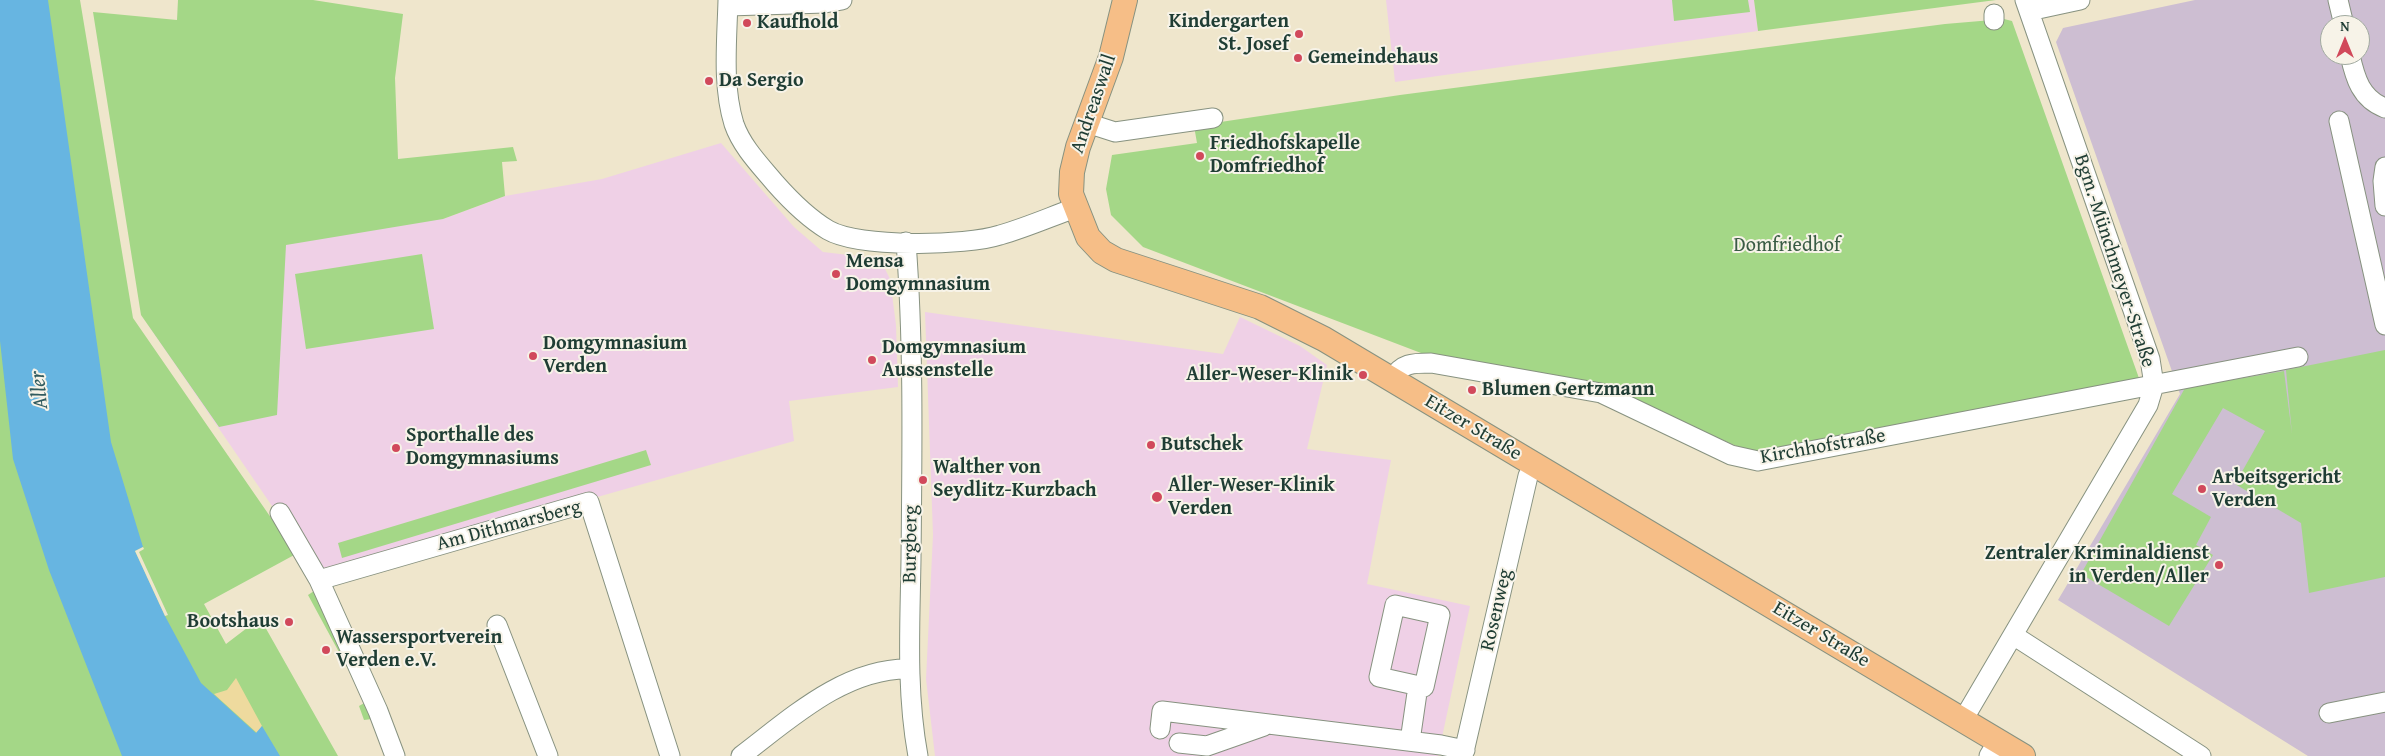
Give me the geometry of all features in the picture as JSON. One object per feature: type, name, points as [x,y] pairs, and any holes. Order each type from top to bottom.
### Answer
[{"type":"main road","name":"Andreaswall","points":[[1075,208],[1071,194],[1072,172],[1087,123],[1111,57],[1125,0]]},
{"type":"main road","name":"Eitzer Straße","points":[[1075,208],[1088,237],[1102,252],[1116,260],[1260,307],[1324,339],[1963,720],[1993,748],[2023,756]]},
{"type":"street","points":[[842,0],[825,3],[728,3],[726,58],[728,98],[735,125],[745,146],[799,208],[829,230],[866,241],[906,242],[958,241],[999,236],[1075,208]]},
{"type":"street","points":[[2027,6],[2080,0]]},
{"type":"street","points":[[2338,0],[2342,15]]},
{"type":"street","name":"Bgm.-Münchmeyer-Straße","points":[[1963,720],[2148,405],[2154,385],[2150,359],[2027,6]]},
{"type":"street","points":[[2352,65],[2355,78],[2360,88],[2373,101],[2385,108]]},
{"type":"street","points":[[1087,123],[1115,132],[1213,118]]},
{"type":"street","points":[[2339,121],[2385,326]]},
{"type":"street","points":[[2385,167],[2383,181],[2385,206]]},
{"type":"street","name":"Burgberg","points":[[906,242],[912,362],[909,670],[912,725],[918,756]]},
{"type":"street","name":"Kirchhofstraße","points":[[1392,379],[1399,368],[1407,364],[1431,363],[1601,393],[1731,455],[1758,461],[2298,357]]},
{"type":"street","name":"Rosenweg","points":[[1464,753],[1528,476],[1534,464]]},
{"type":"street","name":"Am Dithmarsberg","points":[[319,580],[589,502],[670,756]]},
{"type":"street","points":[[280,513],[308,565],[319,580],[378,711],[394,756]]},
{"type":"street","points":[[1395,605],[1440,614],[1424,687],[1418,686],[1379,677],[1395,605]]},
{"type":"street","points":[[496,625],[548,756]]},
{"type":"street","points":[[2013,635],[2201,756]]},
{"type":"street","points":[[741,756],[825,695],[856,680],[896,669],[909,670]]},
{"type":"street","points":[[1410,741],[1418,686]]},
{"type":"street","points":[[2329,713],[2385,702]]},
{"type":"street","points":[[1160,729],[1162,711],[1410,741],[1464,753]]},
{"type":"street","points":[[1179,742],[1207,746],[1268,724]]},
{"type":"shaded area","points":[[1386,0],[1754,0],[1758,31],[1395,82]]},
{"type":"shaded area","points":[[2195,0],[2385,0],[2385,756],[2308,756],[2058,600],[2180,394],[2056,42],[2063,28]]},
{"type":"shaded area","name":"Domgymnasium Verden","points":[[721,143],[794,227],[823,252],[866,257],[882,263],[890,279],[896,325],[898,387],[789,401],[794,441],[320,576],[148,325],[224,185],[443,219],[505,196],[602,179]]},
{"type":"shaded area","name":"Aller-Weser-Klinik Verden","points":[[925,312],[1223,354],[1240,317],[1300,346],[1327,365],[1307,449],[1391,460],[1367,584],[1470,606],[1438,756],[935,756],[926,679],[933,535]]},
{"type":"green space","points":[[0,0],[80,0],[133,318],[296,554],[204,604],[226,644],[260,618],[338,756],[0,756]]},
{"type":"green space","points":[[178,0],[313,0],[403,14],[395,78],[398,159],[513,147],[517,161],[502,162],[505,196],[443,219],[286,245],[277,415],[219,427],[141,315],[93,12],[177,20]]},
{"type":"green space","points":[[1672,0],[1748,0],[1750,12],[1674,21]]},
{"type":"green space","points":[[1754,0],[1996,0],[1758,31]]},
{"type":"green space","name":"Domfriedhof","points":[[2004,19],[2012,21],[2140,381],[1757,455],[1620,395],[1421,353],[1143,247],[1111,215],[1106,189],[1112,155],[1197,143],[1194,126],[1400,95],[1945,24]]},
{"type":"green space","points":[[422,254],[434,329],[306,349],[295,274]]},
{"type":"green space","points":[[2385,350],[2385,577],[2309,593],[2301,523],[2235,484],[2265,431],[2223,408],[2172,494],[2211,517],[2196,545],[2213,555],[2169,626],[2081,574],[2185,388],[2284,371],[2292,434],[2286,370]]},
{"type":"green space","points":[[646,450],[651,465],[342,558],[338,543]]},
{"type":"green space","points":[[320,587],[380,718],[364,720],[359,706],[366,702],[308,595]]},
{"type":"sand","points":[[236,678],[262,726],[257,733],[214,694],[227,690]]},
{"type":"water","name":"Aller","points":[[0,0],[48,0],[111,442],[143,547],[135,551],[165,616],[201,683],[256,733],[262,726],[280,756],[122,756],[49,570],[13,459],[0,341]]},
{"type":"pier","points":[[143,547],[144,549],[139,552],[168,615],[165,616],[135,551]]},
{"type":"place","name":"Kaufhold","points":[[747,23]]},
{"type":"place","name":"Kindergarten St. Josef","points":[[1299,34]]},
{"type":"place","name":"Gemeindehaus","points":[[1298,58]]},
{"type":"place","name":"Da Sergio","points":[[709,81]]},
{"type":"place","name":"Friedhofskapelle Domfriedhof","points":[[1200,156]]},
{"type":"place","name":"Mensa Domgymnasium","points":[[836,274]]},
{"type":"place","name":"Domgymnasium Verden","points":[[533,356]]},
{"type":"place","name":"Domgymnasium Aussenstelle","points":[[872,360]]},
{"type":"place","name":"Aller-Weser-Klinik","points":[[1363,375]]},
{"type":"place","name":"Blumen Gertzmann","points":[[1472,390]]},
{"type":"place","name":"Butschek","points":[[1151,445]]},
{"type":"place","name":"Sporthalle des Domgymnasiums","points":[[396,448]]},
{"type":"place","name":"Walther von Seydlitz-Kurzbach","points":[[923,480]]},
{"type":"place","name":"Arbeitsgericht Verden","points":[[2202,489]]},
{"type":"place","name":"Aller-Weser-Klinik Verden","points":[[1157,497]]},
{"type":"place","name":"Zentraler Kriminaldienst in Verden/Aller","points":[[2219,565]]},
{"type":"place","name":"Bootshaus","points":[[289,622]]},
{"type":"place","name":"Wassersportverein Verden e.V.","points":[[326,650]]}]
